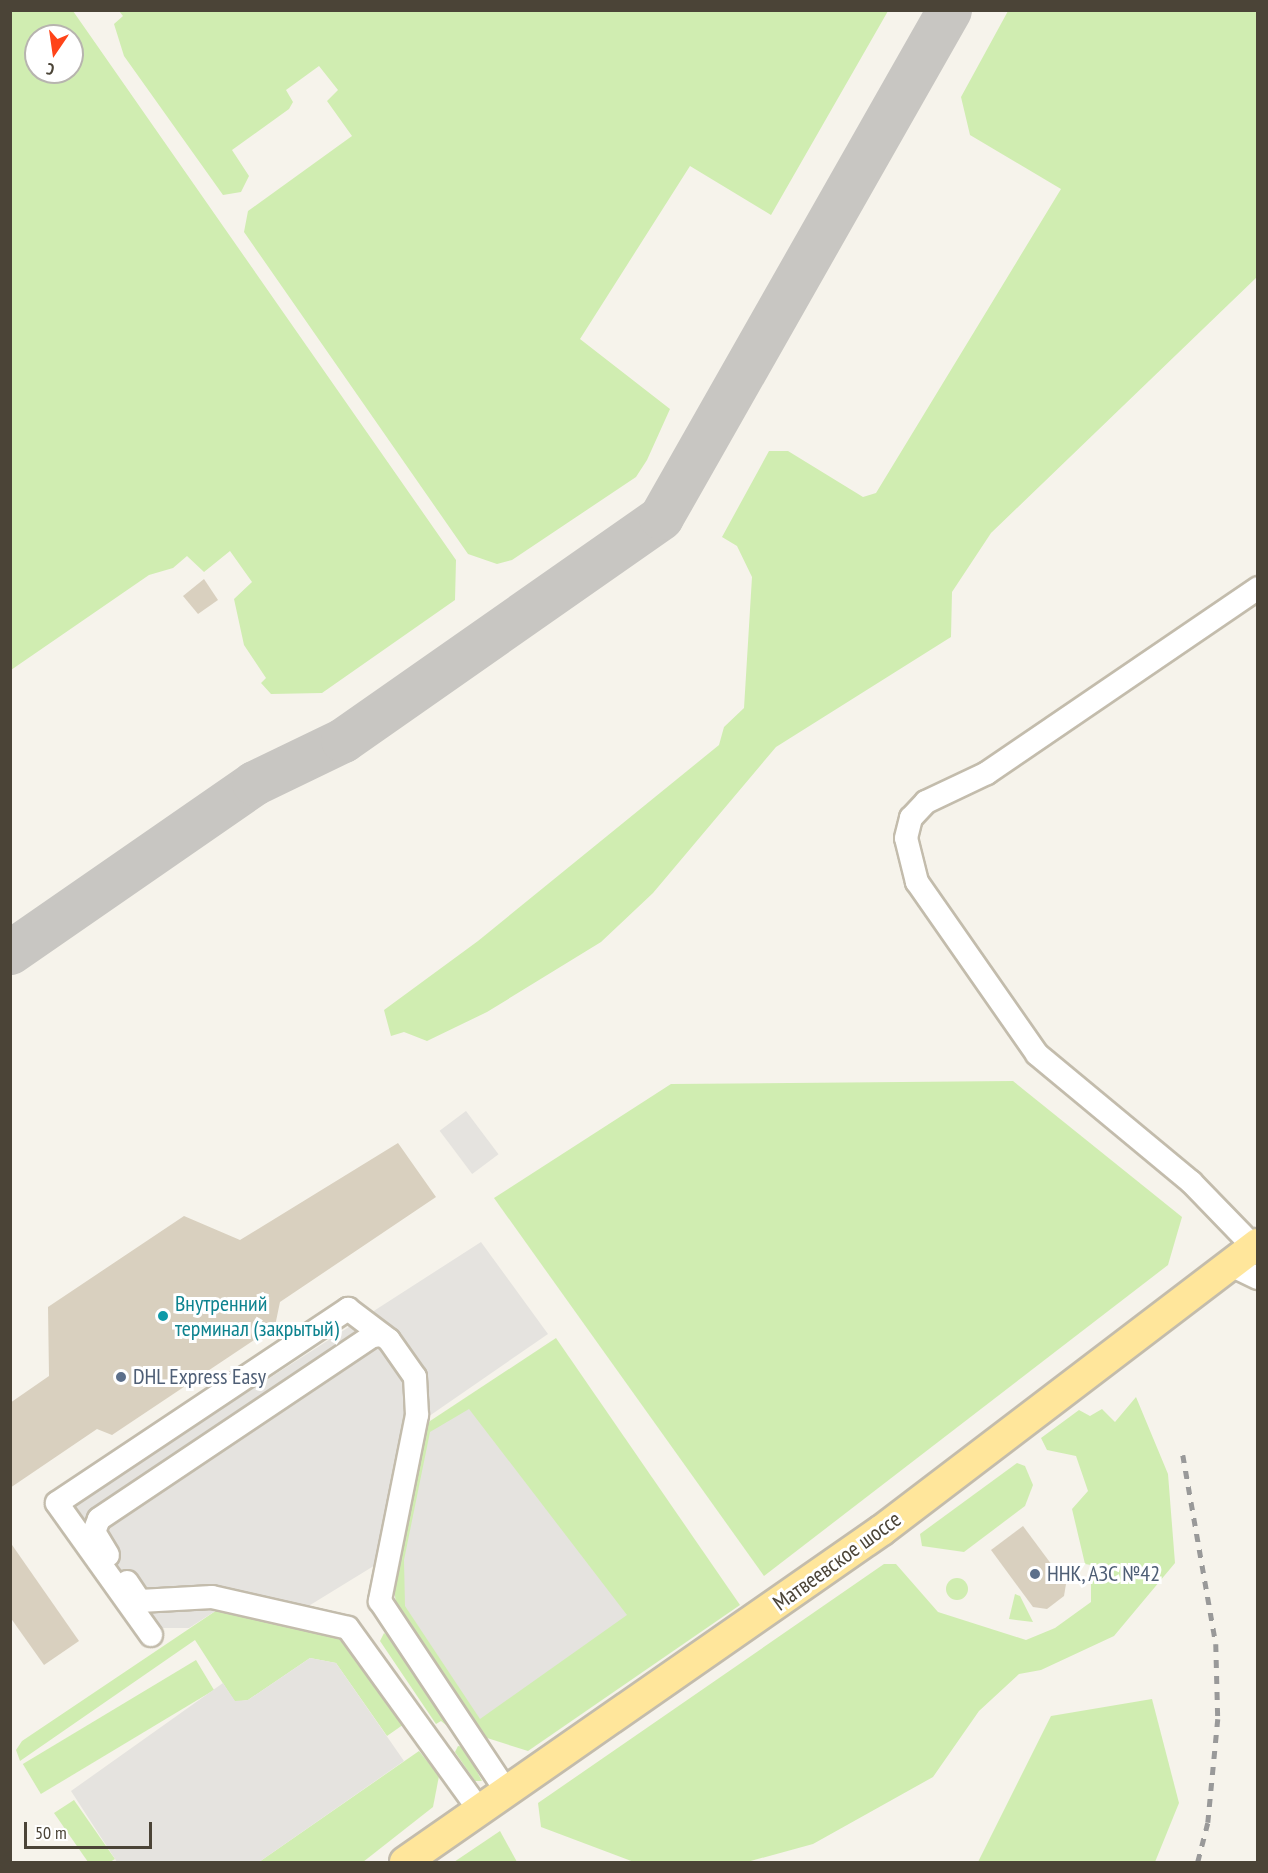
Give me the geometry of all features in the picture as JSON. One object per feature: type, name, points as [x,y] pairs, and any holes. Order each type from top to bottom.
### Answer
[{"type":"main road","name":"Матвеевское шоссе","points":[[405,1863],[882,1530],[1256,1245]]},
{"type":"street","points":[[1256,1245],[1191,1182],[1037,1054],[917,882],[906,838],[911,818],[926,802],[987,773],[1257,588]]},
{"type":"street","points":[[1231,1265],[1257,1278]]},
{"type":"street","points":[[151,1635],[57,1503],[348,1309],[382,1335],[415,1377],[417,1415],[380,1602],[507,1792]]},
{"type":"street","points":[[382,1335],[372,1336],[99,1519],[94,1532],[140,1601],[212,1597],[348,1628],[480,1811]]},
{"type":"green space","points":[[11,10],[73,11],[82,24],[24,24],[24,84],[84,84],[84,27],[456,560],[455,600],[322,693],[271,694],[261,683],[266,678],[244,645],[234,599],[252,582],[230,551],[204,572],[187,556],[173,568],[149,575],[11,670]]},
{"type":"green space","points":[[888,10],[771,215],[690,166],[580,339],[670,409],[647,460],[636,477],[512,560],[497,564],[468,554],[244,232],[248,211],[352,136],[327,101],[338,90],[319,66],[286,90],[293,102],[289,109],[232,150],[249,176],[241,192],[223,195],[124,56],[114,24],[123,16],[119,11]]},
{"type":"green space","points":[[1008,11],[1257,11],[1257,277],[991,533],[952,592],[951,637],[776,747],[653,893],[601,942],[487,1012],[427,1041],[404,1032],[391,1036],[384,1010],[478,941],[719,745],[724,727],[744,708],[752,577],[737,546],[722,537],[769,451],[788,451],[863,497],[876,493],[1061,189],[970,135],[961,97]]},
{"type":"green space","points":[[1013,1081],[1182,1217],[1168,1265],[764,1576],[494,1198],[671,1084]]},
{"type":"green space","points":[[556,1338],[740,1605],[528,1751],[484,1737],[396,1604],[393,1580],[424,1425]]},
{"type":"green space","points":[[1136,1397],[1168,1474],[1175,1563],[1114,1636],[1041,1670],[1019,1674],[979,1711],[933,1777],[813,1844],[747,1862],[634,1862],[541,1827],[538,1803],[884,1564],[896,1564],[938,1612],[1026,1640],[1055,1628],[1091,1602],[1091,1565],[1085,1564],[1072,1509],[1088,1491],[1076,1456],[1047,1450],[1041,1438],[1079,1410],[1090,1416],[1102,1409],[1115,1422]]},
{"type":"green space","points":[[1017,1463],[1025,1466],[1033,1485],[1025,1506],[964,1552],[922,1546],[920,1534]]},
{"type":"green space","points":[[957,1578],[965,1581],[968,1589],[965,1597],[957,1600],[949,1597],[946,1589],[949,1581]]},
{"type":"green space","points":[[1015,1594],[1020,1596],[1033,1622],[1009,1619]]},
{"type":"green space","points":[[220,1608],[324,1628],[349,1647],[407,1722],[387,1736],[336,1663],[310,1658],[248,1700],[235,1702],[195,1640],[20,1761],[16,1750],[22,1741]]},
{"type":"green space","points":[[384,1633],[389,1637],[451,1729],[441,1721],[436,1724],[380,1641]]},
{"type":"green space","points":[[196,1660],[214,1690],[41,1794],[23,1764]]},
{"type":"green space","points":[[1152,1699],[1179,1803],[1155,1862],[978,1862],[1051,1716]]},
{"type":"green space","points":[[458,1746],[464,1747],[482,1781],[475,1781],[455,1752]]},
{"type":"green space","points":[[419,1751],[439,1776],[433,1807],[363,1862],[259,1862]]},
{"type":"green space","points":[[74,1800],[115,1859],[110,1862],[88,1862],[54,1813]]},
{"type":"green space","points":[[500,1831],[517,1862],[454,1862]]},
{"type":"shaded area","points":[[466,1111],[498,1154],[472,1174],[440,1131]]},
{"type":"shaded area","points":[[481,1242],[548,1334],[422,1421],[390,1556],[289,1618],[220,1608],[189,1628],[155,1628],[69,1507]]},
{"type":"shaded area","points":[[469,1409],[627,1615],[480,1719],[405,1606],[404,1560],[430,1432]]},
{"type":"shaded area","points":[[310,1658],[336,1663],[404,1761],[259,1862],[117,1862],[71,1791],[223,1683],[235,1701],[248,1700]]},
{"type":"building","points":[[204,579],[218,600],[198,614],[183,596]]},
{"type":"building","name":"Внутренний терминал (закрытый)","points":[[398,1143],[436,1197],[280,1302],[275,1326],[112,1435],[97,1429],[10,1488],[10,1403],[49,1376],[48,1307],[184,1216],[240,1240]]},
{"type":"building","points":[[1023,1526],[1066,1584],[1064,1596],[1047,1609],[1033,1607],[991,1550]]},
{"type":"building","points":[[10,1542],[79,1641],[44,1665],[10,1617]]},
{"type":"taxiway","points":[[10,952],[254,783],[343,740],[661,517],[949,10]]},
{"type":"railway","points":[[1183,1455],[1216,1644],[1218,1719],[1208,1823],[1198,1862]]},
{"type":"place","name":"Внутренний терминал (закрытый)","points":[[163,1316]]},
{"type":"place","name":"DHL Express Easy","points":[[121,1377]]},
{"type":"place","name":"ННК, АЗС №42","points":[[1035,1574]]}]
